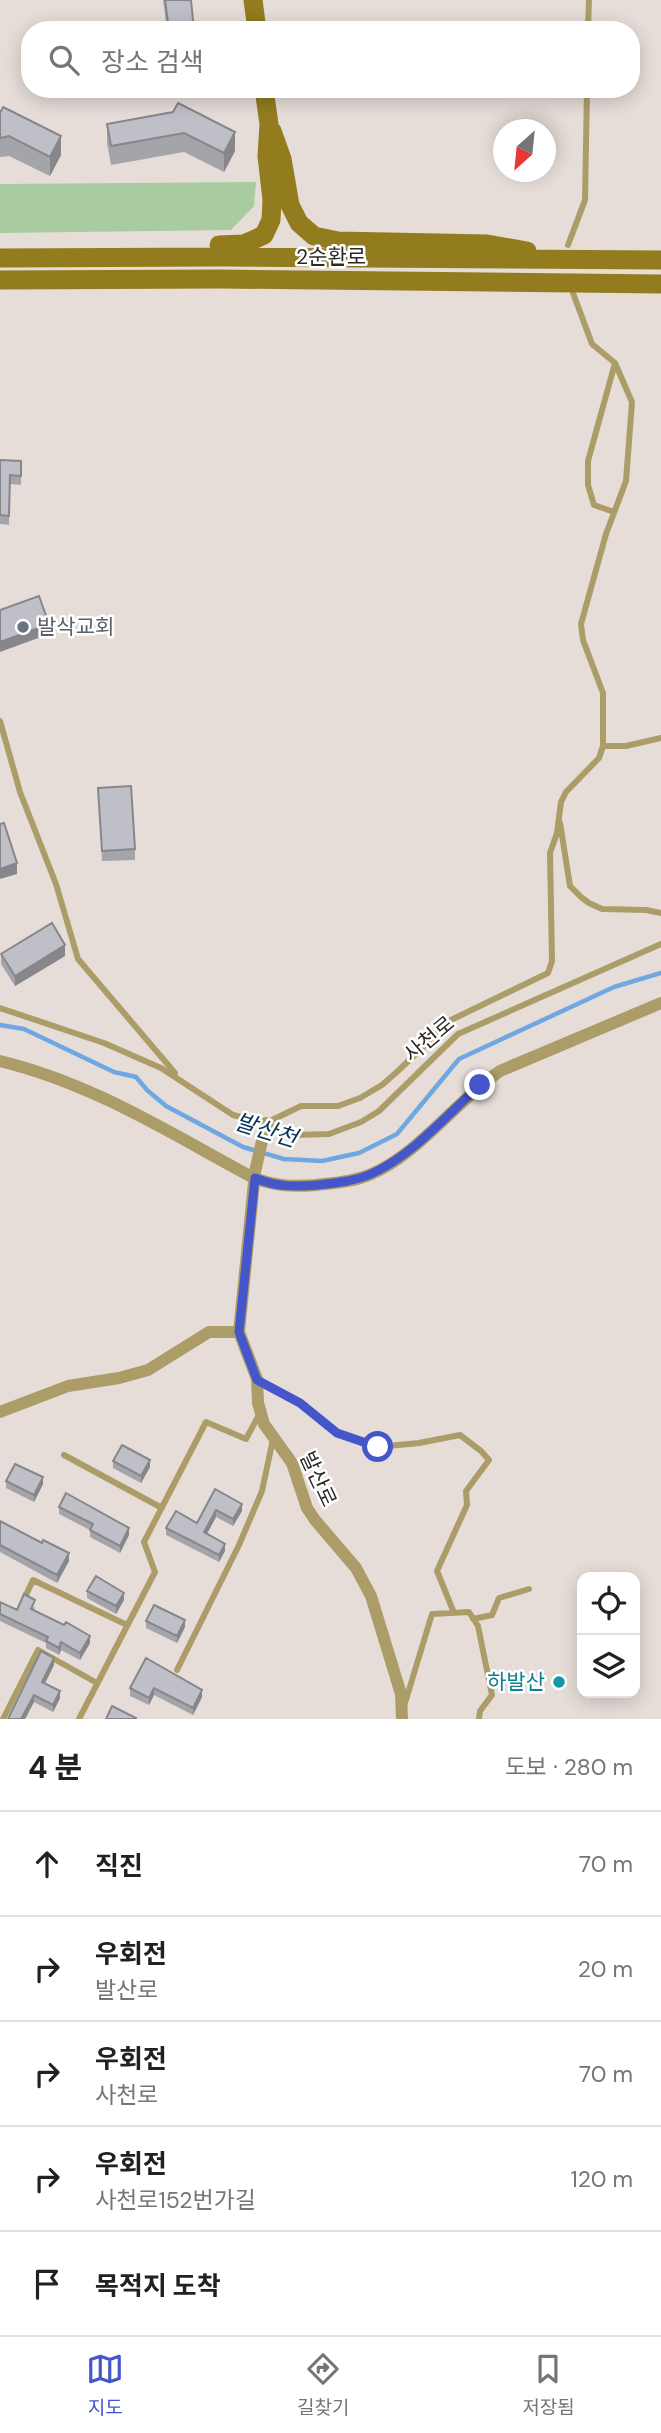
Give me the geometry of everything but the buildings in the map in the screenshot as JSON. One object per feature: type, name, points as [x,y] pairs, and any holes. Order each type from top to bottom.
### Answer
[{"type":"street","points":[[253,0],[256,21]]},
{"type":"street","points":[[7,258],[188,245],[244,244],[264,235],[271,220],[272,200],[265,98]]},
{"type":"street","points":[[269,124],[282,159],[290,205],[299,223],[314,236],[338,241],[487,244],[571,253]]},
{"type":"street","name":"2순환로","points":[[7,258],[571,253],[661,260]]},
{"type":"street","name":"2순환로","points":[[0,280],[437,280],[661,284]]},
{"type":"street","points":[[0,1061],[47,1074],[114,1101],[270,1184],[331,1184],[370,1175],[406,1153],[480,1085],[500,1071],[661,1003]]},
{"type":"street","points":[[0,1412],[68,1386],[119,1378],[148,1370],[209,1332],[239,1332],[255,1175],[265,1128]]},
{"type":"street","name":"발산로","points":[[239,1332],[257,1380],[264,1424],[292,1463],[307,1508],[356,1568],[371,1595],[401,1694],[402,1715]]},
{"type":"lane","points":[[588,21],[589,0]]},
{"type":"lane","points":[[571,253],[585,200],[587,98]]},
{"type":"lane","points":[[265,1128],[302,1107],[338,1106],[360,1098],[382,1085],[451,1020],[548,973],[552,961],[550,853],[557,833],[561,802],[566,792],[599,758],[603,746],[603,693],[583,640],[581,624],[606,534],[626,481],[632,402],[615,363],[592,344],[573,293]]},
{"type":"lane","points":[[614,512],[594,505],[588,485],[588,461],[615,363]]},
{"type":"lane","points":[[0,721],[20,792],[56,884],[78,959],[182,1082]]},
{"type":"lane","points":[[603,746],[626,746],[661,738]]},
{"type":"lane","points":[[559,818],[570,886],[581,897],[602,909],[646,909],[661,913]]},
{"type":"lane","name":"사천로","points":[[0,1008],[104,1043],[161,1068],[233,1115],[265,1128],[295,1135],[329,1134],[361,1122],[379,1111],[457,1034],[661,944]]},
{"type":"lane","points":[[257,1380],[300,1403],[337,1433],[378,1447],[460,1435],[481,1451],[488,1460],[466,1491],[467,1504],[437,1570],[454,1613]]},
{"type":"lane","points":[[79,1719],[155,1572],[144,1542],[206,1422],[246,1439],[260,1411]]},
{"type":"lane","points":[[177,1670],[262,1492],[273,1437]]},
{"type":"lane","points":[[64,1455],[162,1508]]},
{"type":"lane","points":[[26,1595],[33,1580],[127,1625]]},
{"type":"lane","points":[[473,1619],[492,1615],[499,1598],[529,1589]]},
{"type":"lane","points":[[402,1715],[432,1614],[469,1612],[478,1626],[492,1695],[480,1711],[479,1719]]},
{"type":"lane","points":[[3,1719],[38,1650],[97,1683]]},
{"type":"green space","points":[[256,182],[254,206],[231,230],[0,233],[0,184]]},
{"type":"waterway","name":"발산천","points":[[0,1025],[24,1029],[114,1072],[136,1077],[166,1106],[243,1147],[284,1159],[322,1161],[359,1153],[397,1134],[459,1059],[614,987],[661,973]]},
{"type":"place","name":"발삭교회","points":[[23,627]]},
{"type":"place","name":"하발산","points":[[559,1682]]},
{"type":"route","points":[[378,1447],[337,1433],[300,1403],[257,1380],[239,1332],[255,1178],[270,1184],[289,1186],[331,1184],[370,1175],[406,1153],[480,1085]]}]
